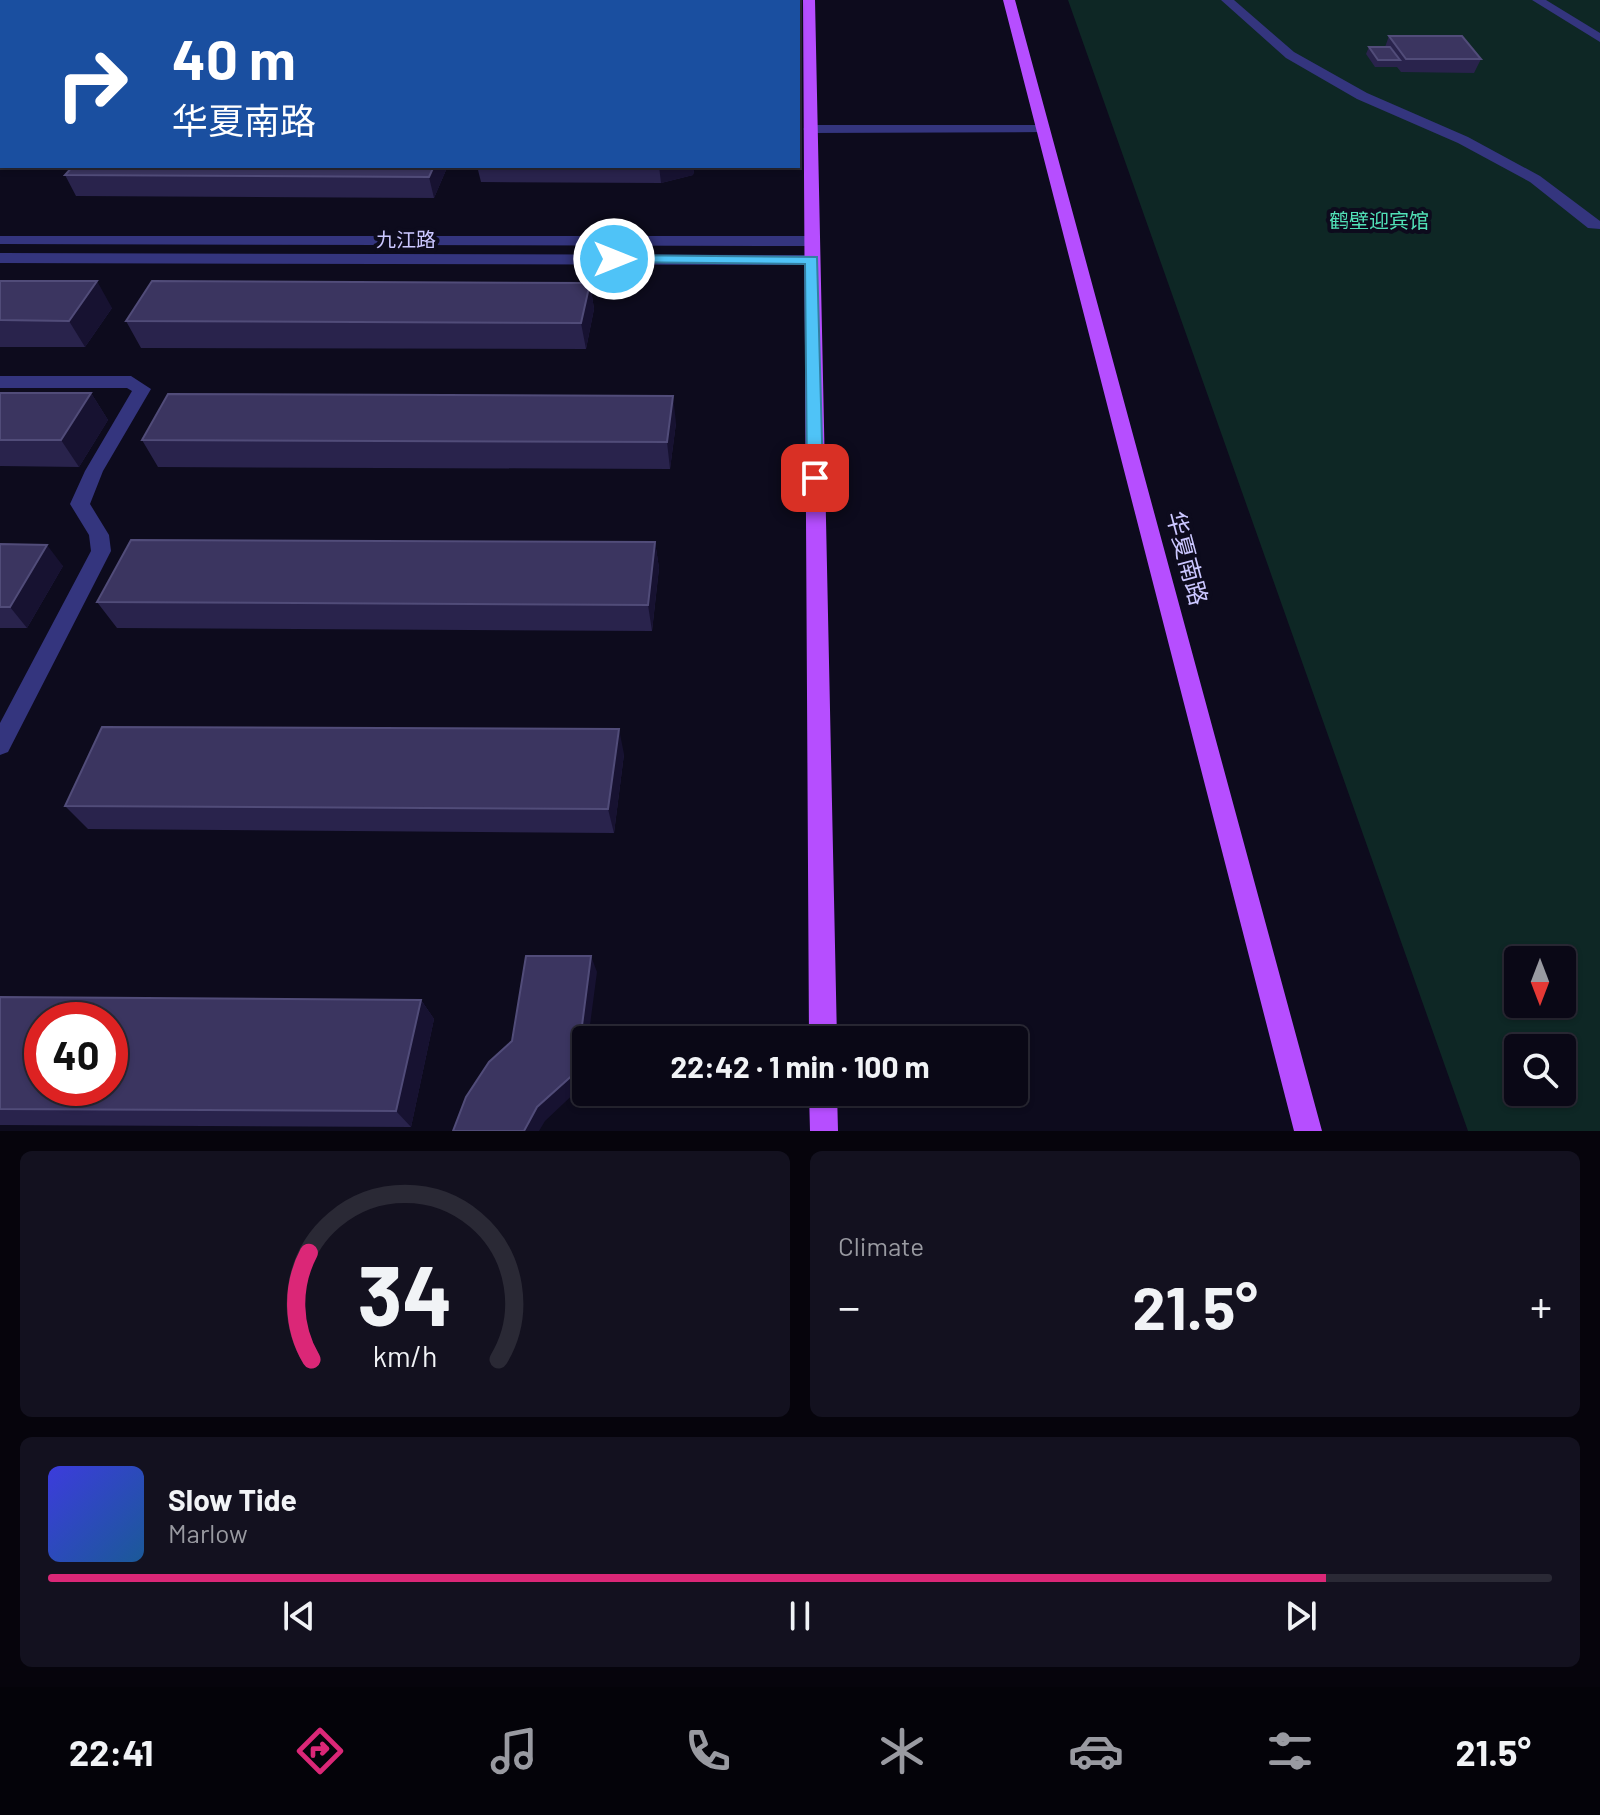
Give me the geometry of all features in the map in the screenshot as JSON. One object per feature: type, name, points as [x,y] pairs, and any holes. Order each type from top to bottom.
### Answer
[{"type":"main road","points":[[809,0],[823,1026]]},
{"type":"main road","name":"华夏南路","points":[[1009,0],[1308,1131]]},
{"type":"main road","points":[[823,1106],[824,1131]]},
{"type":"street","points":[[1227,0],[1290,55],[1362,96],[1463,140],[1535,179],[1593,225],[1600,225]]},
{"type":"street","points":[[1538,0],[1600,38]]},
{"type":"street","points":[[810,129],[1043,129]]},
{"type":"street","name":"九江路","points":[[0,240],[812,250]]},
{"type":"street","name":"九江路","points":[[0,258],[812,250]]},
{"type":"street","points":[[0,382],[131,382],[142,389],[94,471],[80,504],[99,535],[101,551],[0,745]]},
{"type":"green space","name":"鹤壁迎宾馆","points":[[1068,0],[1600,0],[1600,1131],[1468,1131]]},
{"type":"building","points":[[1389,36],[1462,36],[1481,59],[1406,59]]},
{"type":"building","points":[[1369,47],[1390,47],[1400,60],[1378,60]]},
{"type":"building","points":[[71,168],[433,168],[429,177],[65,175]]},
{"type":"building","points":[[0,281],[97,281],[69,321],[0,320]]},
{"type":"building","points":[[152,281],[590,283],[581,323],[126,321]]},
{"type":"building","points":[[0,393],[91,393],[61,440],[0,440]]},
{"type":"building","points":[[168,394],[673,396],[667,442],[142,440]]},
{"type":"building","points":[[131,540],[655,542],[648,605],[97,602]]},
{"type":"building","points":[[0,544],[47,545],[10,607],[0,607]]},
{"type":"building","points":[[102,727],[619,729],[608,809],[65,806]]},
{"type":"building","points":[[526,956],[591,956],[582,1026],[572,1026],[572,1076],[537,1107],[524,1131],[453,1131],[466,1097],[489,1062],[512,1041]]},
{"type":"building","points":[[0,997],[421,1000],[396,1111],[0,1109]]},
{"type":"route","points":[[614,259],[812,260],[815,478]]}]
